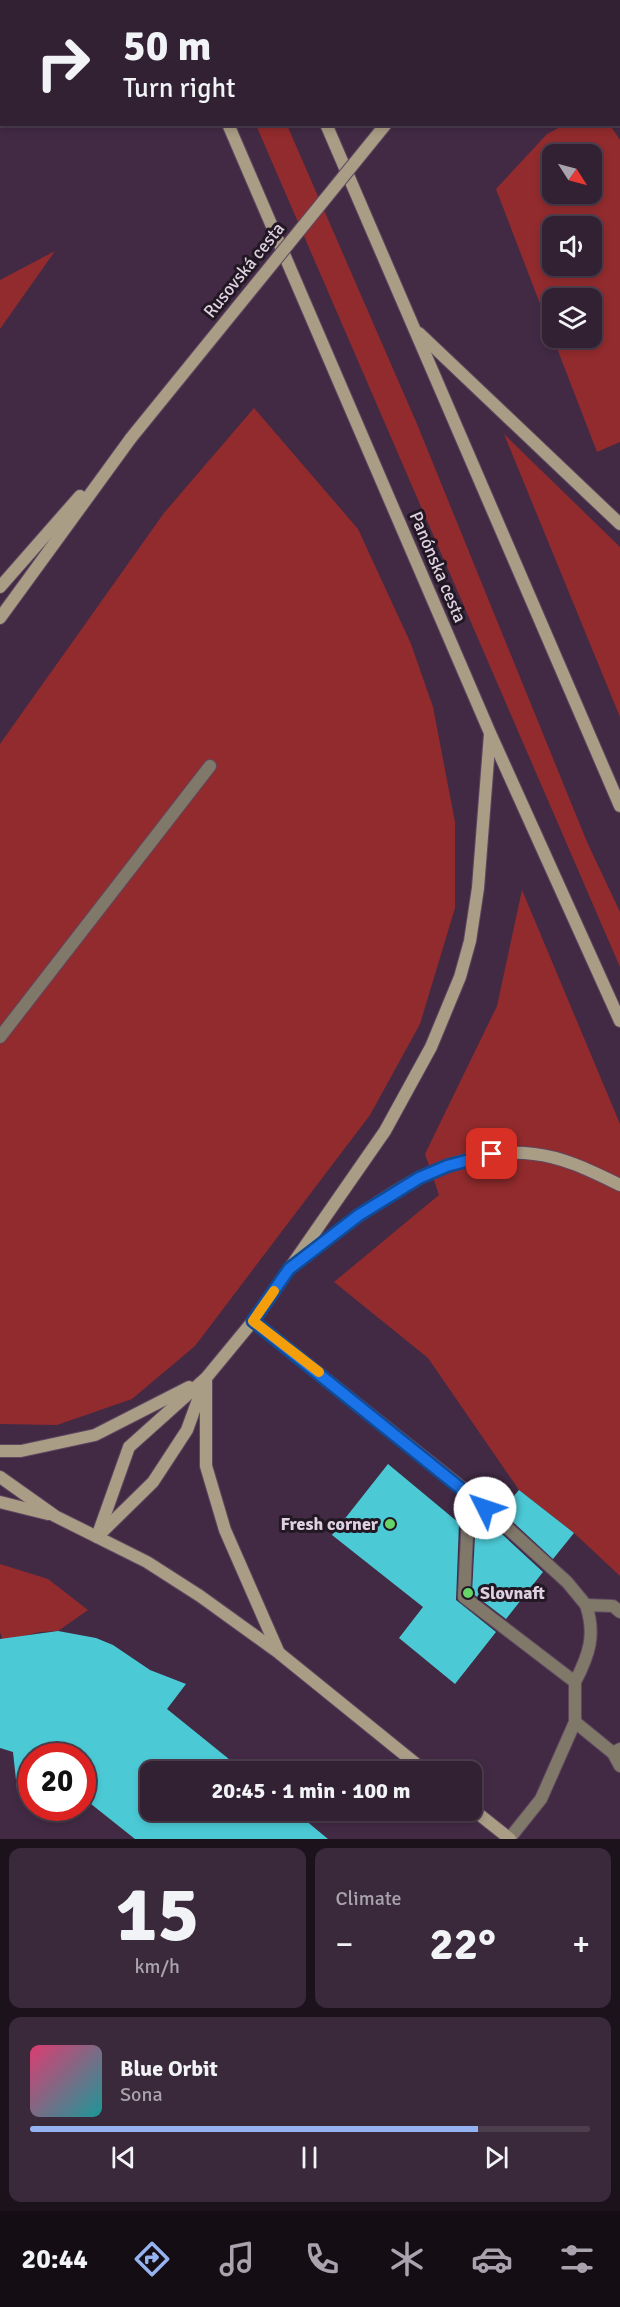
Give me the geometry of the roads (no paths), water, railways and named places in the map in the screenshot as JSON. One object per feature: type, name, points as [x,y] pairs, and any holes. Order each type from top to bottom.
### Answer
[{"type":"street","name":"Panónska cesta","points":[[229,126],[490,733],[620,1021]]},
{"type":"street","points":[[327,126],[620,806]]},
{"type":"street","name":"Rusovská cesta","points":[[0,587],[131,438],[384,126]]},
{"type":"street","points":[[415,330],[620,524]]},
{"type":"street","name":"Rusovská cesta","points":[[0,618],[131,438]]},
{"type":"street","points":[[97,1537],[129,1447],[206,1378],[253,1321],[400,1103],[431,1047],[460,977],[470,941],[478,888],[490,733]]},
{"type":"street","points":[[289,1269],[359,1215],[419,1178],[477,1156],[506,1152],[536,1154],[566,1161],[620,1185]]},
{"type":"street","points":[[0,1451],[21,1451],[95,1436],[206,1378]]},
{"type":"street","points":[[97,1537],[159,1474],[187,1430],[206,1378]]},
{"type":"street","points":[[206,1378],[206,1466],[225,1530],[279,1653]]},
{"type":"street","points":[[0,1478],[55,1516],[147,1562],[191,1590],[279,1653],[412,1761]]},
{"type":"street","points":[[0,1502],[55,1516]]},
{"type":"street","points":[[482,1817],[510,1839]]},
{"type":"lane","points":[[0,1037],[210,766]]},
{"type":"lane","points":[[253,1321],[469,1493],[567,1582],[586,1605],[592,1636],[588,1657],[575,1682],[575,1722],[541,1799],[510,1839]]},
{"type":"lane","points":[[469,1493],[464,1597],[575,1682]]},
{"type":"lane","points":[[586,1605],[613,1606],[620,1612]]},
{"type":"lane","points":[[575,1722],[617,1751],[620,1767]]},
{"type":"place","name":"Fresh corner","points":[[390,1524]]},
{"type":"place","name":"Slovnaft","points":[[468,1593]]}]
